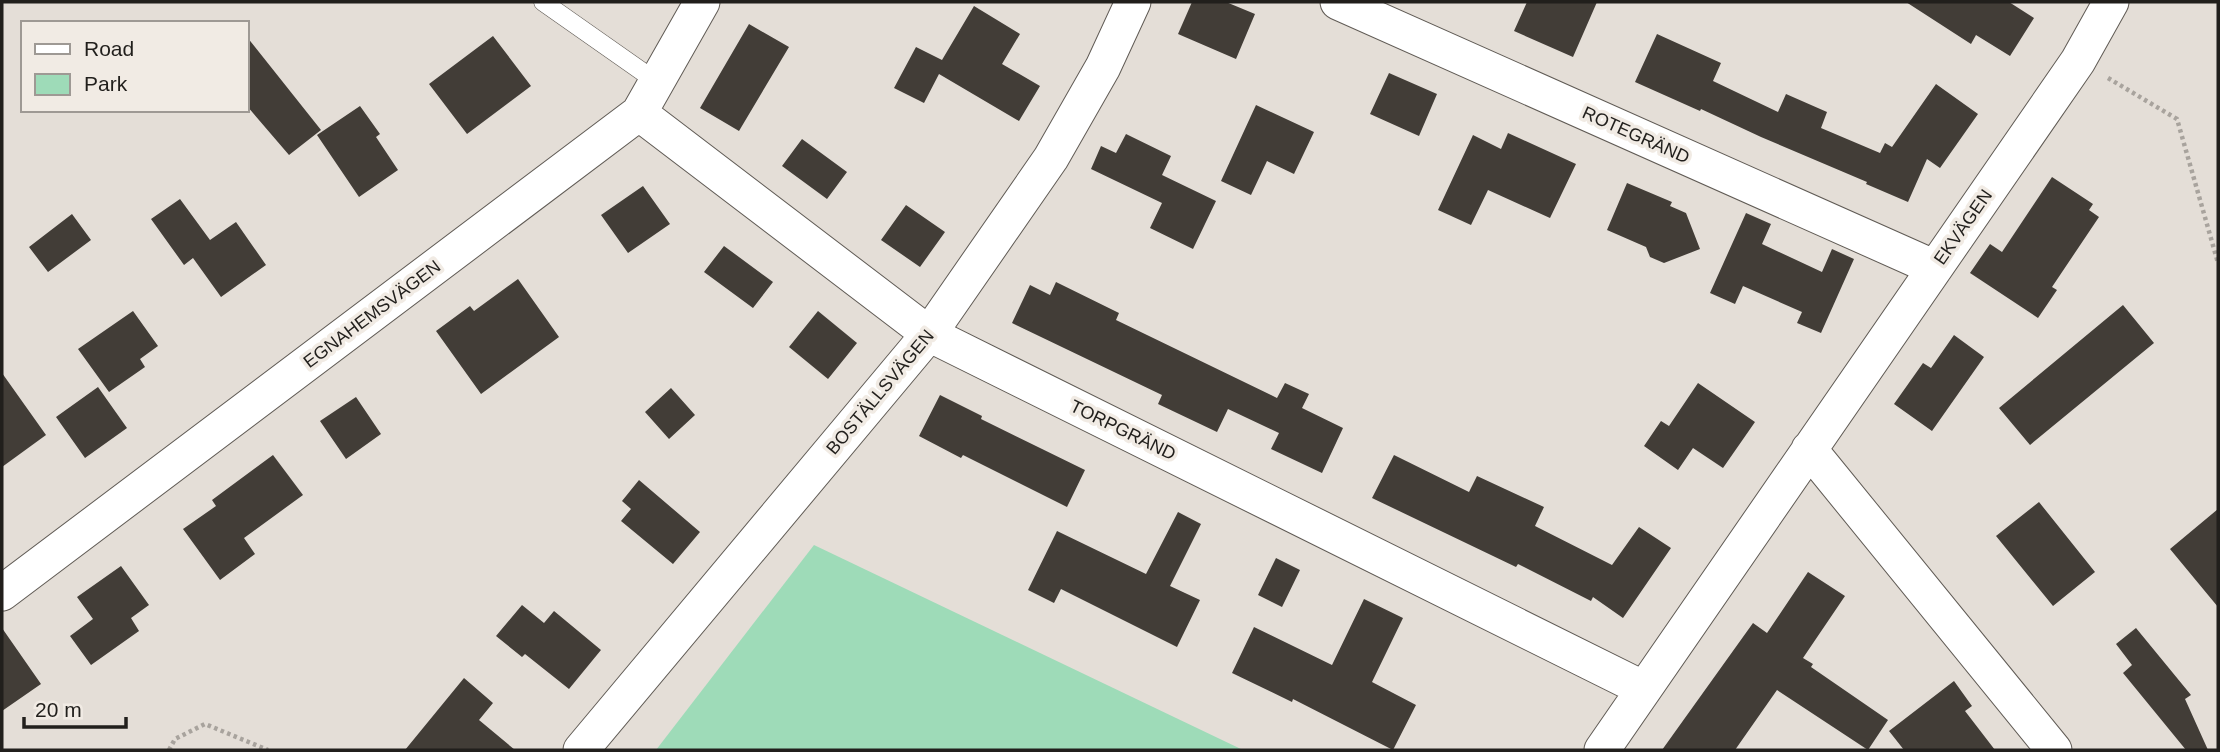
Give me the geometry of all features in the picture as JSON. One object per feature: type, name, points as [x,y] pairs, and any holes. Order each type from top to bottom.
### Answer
[{"type":"street","name":"EGNAHEMSVÄGEN","points":[[2,593],[639,113],[702,2]]},
{"type":"street","name":"BOSTÄLLSVÄGEN","points":[[582,750],[929,334],[1051,158],[1103,67],[1133,2]]},
{"type":"street","name":"ROTEGRÄND","points":[[1338,2],[1935,268]]},
{"type":"street","name":"EKVÄGEN","points":[[1602,750],[2078,61],[2111,2]]},
{"type":"street","name":"TORPGRÄND","points":[[639,113],[929,334],[1644,688]]},
{"type":"street","points":[[1809,449],[2054,750]]},
{"type":"lane","points":[[543,2],[657,82]]},
{"type":"path","points":[[2078,61],[2177,119],[2218,263]]},
{"type":"path","points":[[169,750],[175,739],[205,724],[268,750]]},
{"type":"green space","points":[[814,545],[1243,750],[656,750]]},
{"type":"building","points":[[1192,2],[1226,2],[1255,14],[1236,59],[1178,34]]},
{"type":"building","points":[[1527,2],[1597,2],[1573,57],[1514,31]]},
{"type":"building","points":[[1906,2],[2009,2],[2034,18],[2010,56],[1976,35],[1971,44]]},
{"type":"building","points":[[974,6],[1020,34],[1002,64],[1040,86],[1019,121],[939,74],[924,103],[894,88],[916,47],[942,60]]},
{"type":"building","points":[[749,24],[789,47],[739,131],[700,108]]},
{"type":"building","points":[[1657,34],[1721,63],[1713,81],[1778,112],[1786,94],[1827,112],[1821,128],[1880,153],[1885,143],[1892,147],[1936,84],[1978,114],[1940,168],[1927,159],[1908,202],[1635,82]]},
{"type":"building","points":[[493,36],[531,86],[467,134],[429,84]]},
{"type":"building","points":[[248,38],[321,130],[289,155],[248,107]]},
{"type":"building","points":[[1389,73],[1437,94],[1419,136],[1370,114]]},
{"type":"building","points":[[1256,105],[1314,132],[1294,174],[1267,161],[1251,195],[1221,181]]},
{"type":"building","points":[[360,106],[380,134],[376,137],[398,170],[359,197],[317,135]]},
{"type":"building","points":[[1508,133],[1576,164],[1550,218],[1488,190],[1471,225],[1438,210],[1473,135],[1501,149]]},
{"type":"building","points":[[1126,134],[1171,156],[1162,175],[1216,201],[1193,249],[1150,228],[1162,203],[1091,169],[1101,146],[1116,153]]},
{"type":"building","points":[[802,139],[847,172],[827,199],[782,166]]},
{"type":"building","points":[[2052,177],[2093,204],[2089,210],[2099,217],[2052,287],[2057,290],[2038,318],[1970,273],[1990,244],[2002,252]]},
{"type":"building","points":[[1627,183],[1672,202],[1670,206],[1686,213],[1700,249],[1664,263],[1650,257],[1646,247],[1607,230]]},
{"type":"building","points":[[643,186],[670,224],[628,253],[601,215]]},
{"type":"building","points":[[180,199],[210,240],[236,222],[266,265],[221,297],[193,258],[184,265],[151,219]]},
{"type":"building","points":[[906,205],[945,232],[920,267],[881,240]]},
{"type":"building","points":[[1746,213],[1771,224],[1762,244],[1822,272],[1832,249],[1854,259],[1821,333],[1797,323],[1802,312],[1743,286],[1735,304],[1710,293]]},
{"type":"building","points":[[72,214],[91,240],[48,272],[29,247]]},
{"type":"building","points":[[724,246],[773,282],[753,308],[704,272]]},
{"type":"building","points":[[518,279],[559,337],[481,394],[436,331],[470,306],[474,311]]},
{"type":"building","points":[[1056,282],[1119,313],[1116,320],[1277,398],[1285,383],[1309,394],[1302,408],[1343,428],[1322,473],[1271,449],[1279,433],[1228,409],[1217,432],[1158,404],[1162,395],[1012,323],[1030,285],[1050,295]]},
{"type":"building","points":[[2123,305],[2154,343],[2030,445],[1999,408]]},
{"type":"building","points":[[133,311],[158,346],[140,359],[145,367],[109,392],[78,349]]},
{"type":"building","points":[[818,311],[857,343],[828,379],[789,347]]},
{"type":"building","points":[[1954,335],[1984,357],[1932,431],[1894,404],[1923,363],[1931,368]]},
{"type":"building","points":[[2,373],[46,435],[2,467]]},
{"type":"building","points":[[1698,383],[1755,422],[1723,468],[1693,448],[1678,470],[1644,446],[1661,421],[1669,426]]},
{"type":"building","points":[[98,387],[127,428],[85,458],[56,417]]},
{"type":"building","points":[[671,388],[695,415],[669,439],[645,412]]},
{"type":"building","points":[[940,395],[982,416],[981,419],[1085,470],[1067,507],[919,436]]},
{"type":"building","points":[[356,397],[381,434],[346,459],[320,421]]},
{"type":"building","points":[[273,455],[303,495],[244,538],[255,554],[220,580],[183,529],[216,506],[212,500]]},
{"type":"building","points":[[1394,455],[1469,492],[1477,476],[1544,507],[1535,526],[1612,565],[1639,527],[1671,548],[1623,618],[1593,597],[1591,601],[1518,564],[1516,567],[1372,498]]},
{"type":"building","points":[[639,480],[700,532],[673,564],[621,521],[631,509],[622,501]]},
{"type":"building","points":[[2039,502],[2095,572],[2053,606],[1996,536]]},
{"type":"building","points":[[2218,509],[2218,607],[2170,549]]},
{"type":"building","points":[[1178,512],[1201,524],[1170,586],[1200,600],[1177,647],[1061,589],[1054,603],[1028,590],[1057,531],[1146,574]]},
{"type":"building","points":[[1276,558],[1300,570],[1282,607],[1258,595]]},
{"type":"building","points":[[121,566],[149,605],[131,618],[139,631],[91,665],[70,636],[93,619],[77,597]]},
{"type":"building","points":[[1808,572],[1845,596],[1803,658],[1813,664],[1811,667],[1888,720],[1868,750],[1777,690],[1735,750],[1662,750],[1753,623],[1767,633]]},
{"type":"building","points":[[1364,599],[1403,618],[1372,682],[1416,705],[1393,750],[1293,699],[1292,702],[1232,673],[1254,627],[1332,665]]},
{"type":"building","points":[[522,605],[544,623],[554,611],[601,650],[569,689],[525,654],[522,657],[496,636]]},
{"type":"building","points":[[2,628],[41,684],[2,711]]},
{"type":"building","points":[[2136,628],[2191,695],[2185,699],[2208,750],[2186,750],[2123,673],[2132,665],[2116,644]]},
{"type":"building","points":[[464,678],[493,703],[479,720],[515,750],[405,750]]},
{"type":"building","points":[[1954,681],[1972,706],[1965,711],[1995,750],[1904,750],[1889,731]]}]
